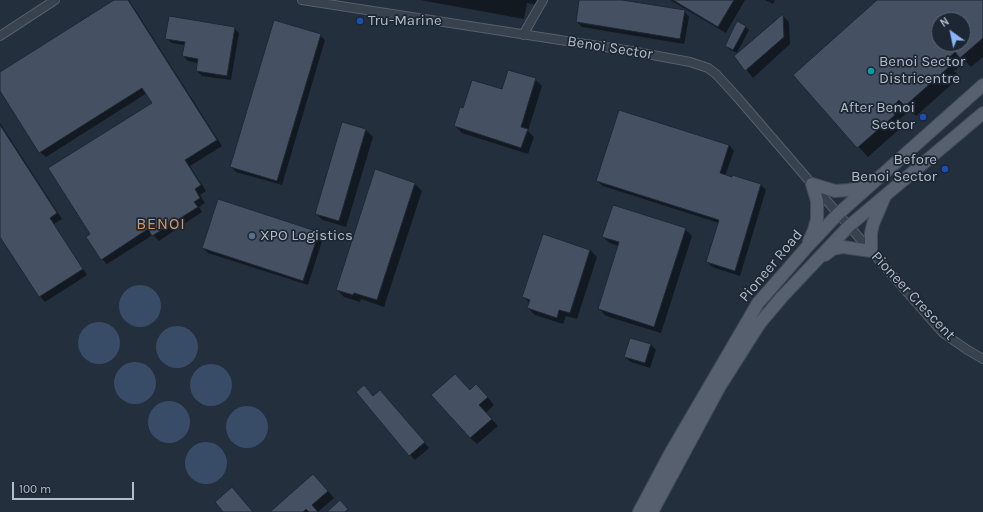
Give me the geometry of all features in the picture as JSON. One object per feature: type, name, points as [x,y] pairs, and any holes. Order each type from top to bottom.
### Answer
[{"type":"main road","name":"Pioneer Road","points":[[639,512],[671,452],[758,303],[806,247],[838,214],[983,86]]},
{"type":"main road","name":"Pioneer Road","points":[[652,512],[720,386],[760,323],[812,264],[849,226],[983,113]]},
{"type":"main road","points":[[812,184],[835,190],[849,190],[860,188],[875,182]]},
{"type":"main road","points":[[806,247],[814,230],[817,219],[817,201],[812,184]]},
{"type":"main road","points":[[812,264],[834,250],[843,247],[871,251],[871,233],[873,224],[887,194]]},
{"type":"street","points":[[0,36],[55,0]]},
{"type":"street","name":"Benoi Sector","points":[[302,0],[631,51],[690,62],[708,68],[716,74],[737,97],[849,226]]},
{"type":"street","points":[[523,35],[543,0]]},
{"type":"street","name":"Pioneer Crescent","points":[[849,226],[943,332],[966,349],[983,359]]},
{"type":"water","points":[[136,285],[144,285],[152,288],[158,294],[161,306],[158,318],[152,324],[144,327],[136,327],[128,324],[122,318],[119,310],[119,302],[122,294],[128,288]]},
{"type":"water","points":[[95,322],[103,322],[111,325],[117,331],[120,343],[117,355],[111,361],[103,364],[95,364],[87,361],[81,355],[78,347],[78,339],[81,331],[87,325]]},
{"type":"water","points":[[173,326],[181,326],[189,329],[195,335],[198,347],[195,359],[189,365],[181,368],[173,368],[165,365],[159,359],[156,351],[156,343],[159,335],[165,329]]},
{"type":"water","points":[[131,362],[139,362],[147,365],[153,371],[156,383],[153,395],[147,401],[139,404],[131,404],[123,401],[117,395],[114,387],[114,379],[117,371],[123,365]]},
{"type":"water","points":[[207,364],[215,364],[223,367],[229,373],[232,385],[229,397],[223,403],[215,406],[207,406],[199,403],[193,397],[190,389],[190,381],[193,373],[199,367]]},
{"type":"water","points":[[165,401],[173,401],[181,404],[187,410],[190,422],[187,434],[181,440],[173,443],[165,443],[157,440],[151,434],[148,426],[148,418],[151,410],[157,404]]},
{"type":"water","points":[[243,406],[251,406],[259,409],[265,415],[268,427],[265,439],[259,445],[251,448],[243,448],[235,445],[229,439],[226,431],[226,423],[229,415],[235,409]]},
{"type":"water","points":[[202,442],[210,442],[218,445],[224,451],[227,463],[224,475],[218,481],[210,484],[202,484],[194,481],[188,475],[185,467],[185,459],[188,451],[194,445]]},
{"type":"building","points":[[114,0],[128,0],[217,140],[185,160],[201,185],[195,189],[200,198],[194,202],[198,207],[152,236],[148,229],[101,260],[86,237],[90,234],[48,168],[152,103],[142,88],[39,153],[0,91],[0,72]]},
{"type":"building","points":[[579,0],[622,0],[685,10],[680,39],[576,22]]},
{"type":"building","points":[[673,0],[734,0],[718,27]]},
{"type":"building","name":"Benoi Sector Districentre","points":[[877,0],[983,0],[983,38],[971,48],[971,12],[931,12],[931,52],[955,52],[945,61],[950,66],[905,106],[899,100],[890,109],[895,115],[857,148],[793,75]]},
{"type":"building","points":[[783,14],[784,37],[745,71],[734,56]]},
{"type":"building","points":[[169,16],[235,27],[227,76],[196,71],[198,59],[182,56],[185,42],[165,39]]},
{"type":"building","points":[[274,20],[321,34],[277,181],[230,167]]},
{"type":"building","points":[[737,21],[746,26],[733,50],[725,46]]},
{"type":"building","name":"Benoi Sector Districentre","points":[[955,52],[967,52],[960,58]]},
{"type":"building","points":[[508,70],[536,78],[521,127],[528,129],[521,148],[454,126],[460,107],[463,108],[472,80],[502,89]]},
{"type":"building","points":[[619,110],[729,145],[720,173],[761,184],[735,271],[706,262],[719,220],[596,181]]},
{"type":"building","points":[[342,122],[366,129],[339,221],[315,214]]},
{"type":"building","points":[[0,125],[57,213],[50,218],[83,269],[39,297],[0,237]]},
{"type":"building","points":[[375,169],[415,183],[377,300],[354,293],[353,295],[336,290]]},
{"type":"building","points":[[218,199],[319,232],[303,281],[202,248]]},
{"type":"building","points":[[613,205],[686,228],[654,327],[598,309],[619,242],[602,237]]},
{"type":"building","points":[[543,234],[590,250],[570,313],[559,310],[557,318],[527,308],[530,300],[522,297]]},
{"type":"building","points":[[630,338],[651,344],[645,363],[624,357]]},
{"type":"building","points":[[455,374],[470,390],[476,384],[488,397],[479,405],[492,419],[470,438],[431,395]]},
{"type":"building","points":[[364,385],[373,396],[380,390],[425,442],[409,456],[356,392]]},
{"type":"building","points":[[313,474],[328,491],[312,505],[318,512],[309,512],[306,509],[303,512],[270,512]]},
{"type":"building","points":[[232,487],[253,512],[223,512],[215,502]]},
{"type":"building","points":[[340,500],[348,509],[345,512],[327,512]]},
{"type":"place","name":"Tru-Marine","points":[[360,21]]},
{"type":"place","name":"Benoi Sector Districentre","points":[[871,71]]},
{"type":"place","name":"After Benoi Sector","points":[[923,117]]},
{"type":"place","name":"Before Benoi Sector","points":[[945,169]]},
{"type":"place","name":"XPO Logistics","points":[[252,236]]},
{"type":"district","name":"BENOI","points":[[161,224]]}]
